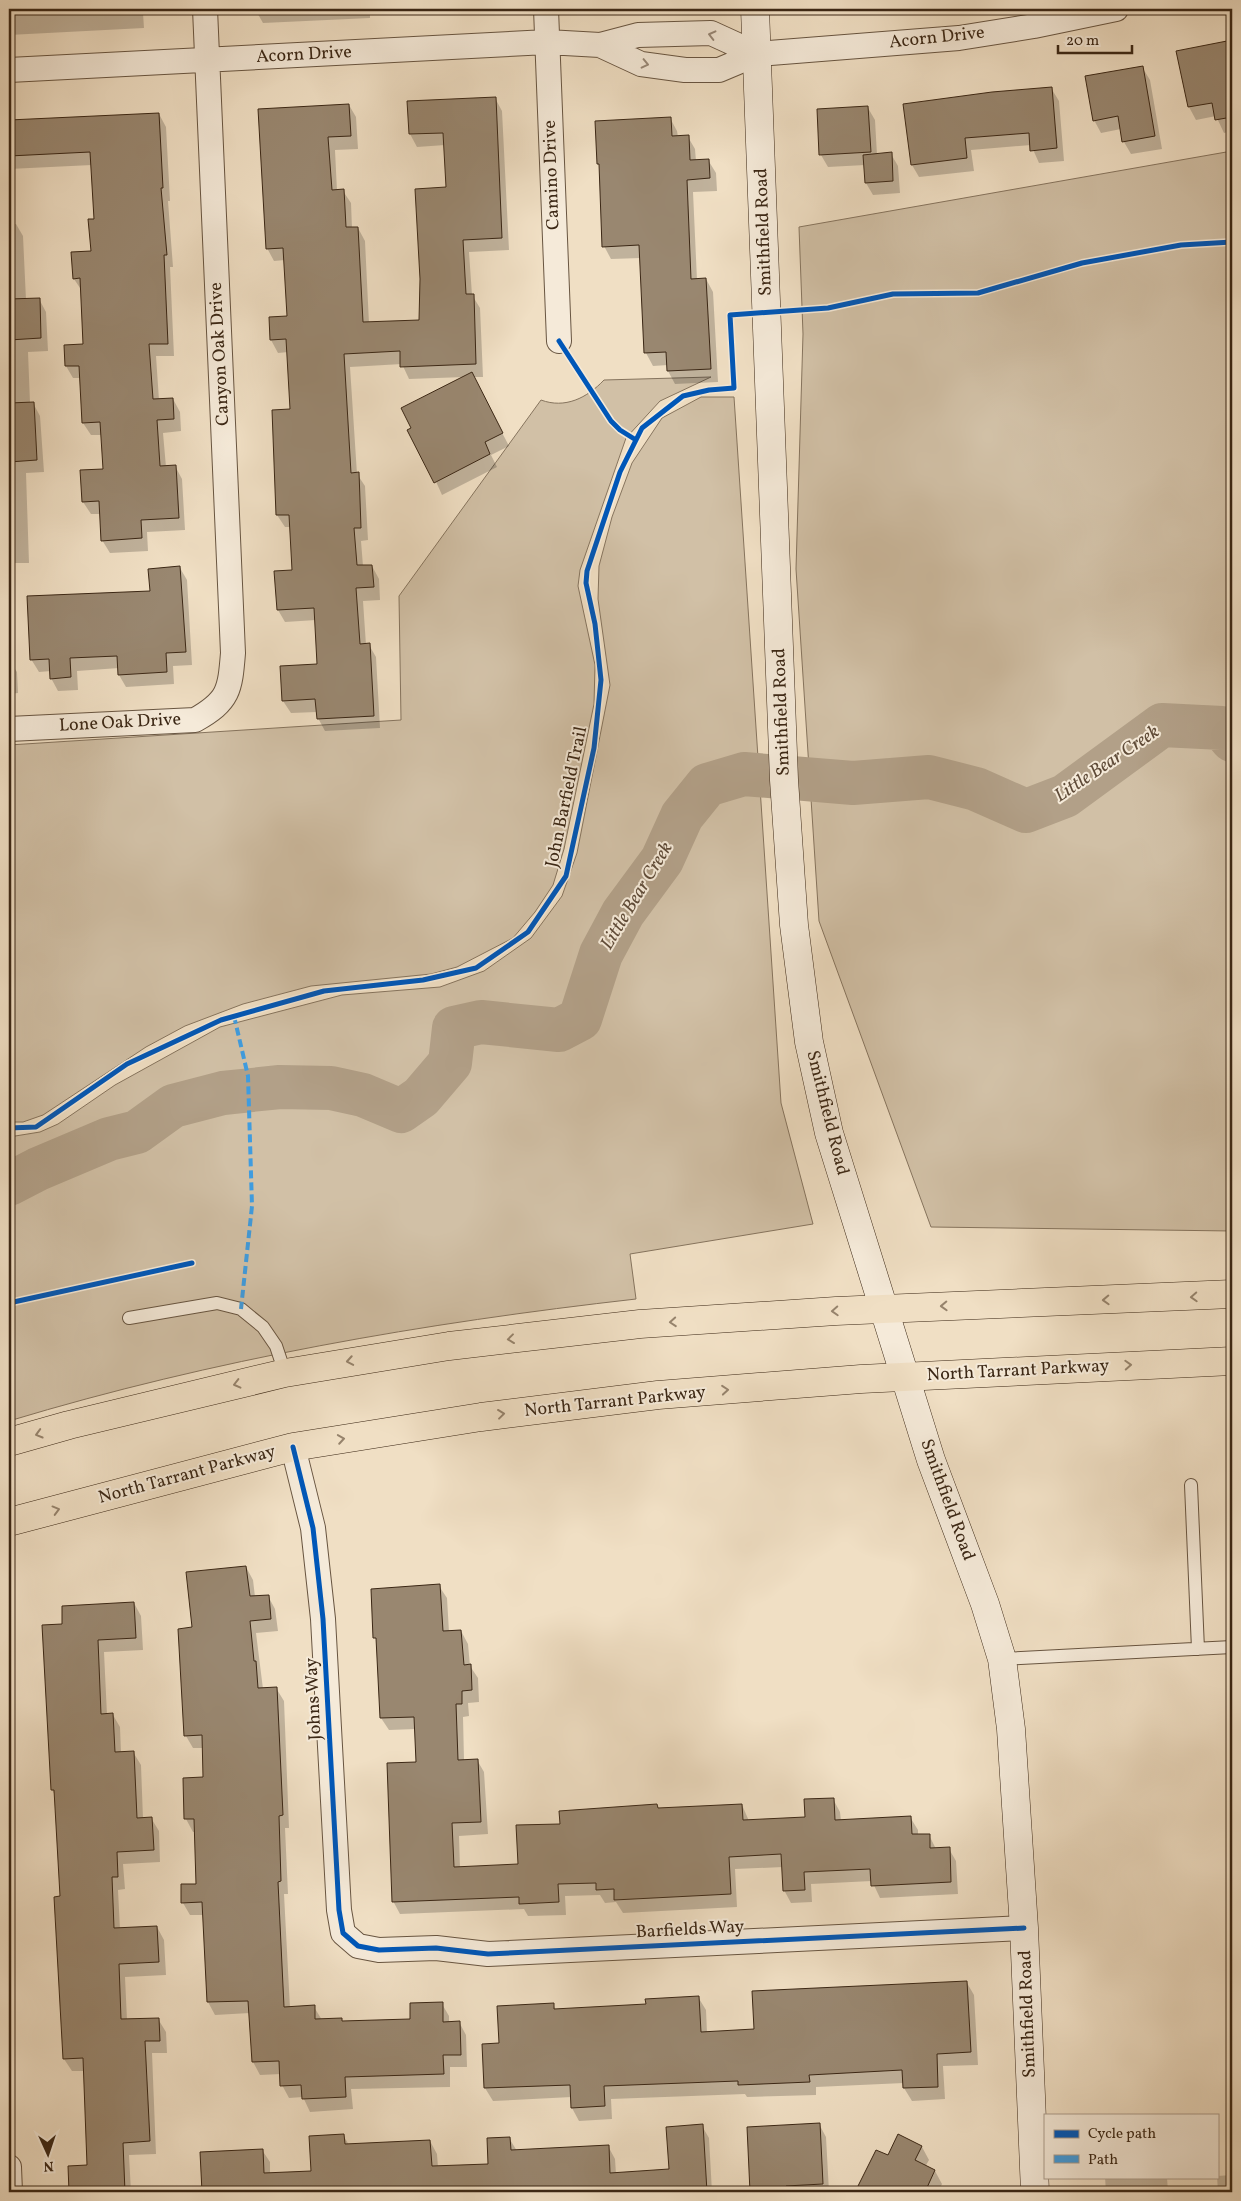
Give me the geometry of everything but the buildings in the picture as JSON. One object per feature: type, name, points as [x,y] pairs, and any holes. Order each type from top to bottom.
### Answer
[{"type":"main road","name":"Smithfield Road","points":[[755,9],[784,780],[794,925],[809,1042],[829,1133],[904,1376],[931,1460],[985,1604],[1002,1659],[1011,1728],[1024,1928],[1035,2192]]},
{"type":"main road","points":[[9,1442],[69,1425],[285,1373],[449,1346],[640,1324],[884,1308],[1232,1294]]},
{"type":"main road","name":"North Tarrant Parkway","points":[[9,1522],[293,1447],[481,1417],[649,1396],[904,1376],[1232,1360]]},
{"type":"street","name":"Canyon Oak Drive","points":[[205,9],[233,653],[231,684],[224,698]]},
{"type":"street","name":"Camino Drive","points":[[546,9],[559,341]]},
{"type":"street","name":"Acorn Drive","points":[[600,44],[641,64],[685,70],[719,70],[757,54],[959,38],[1034,26],[1116,9]]},
{"type":"street","name":"Acorn Drive","points":[[9,70],[547,42],[600,44],[638,35],[711,32],[757,54]]},
{"type":"street","name":"Lone Oak Drive","points":[[9,729],[195,720],[212,710],[224,698]]},
{"type":"street","name":"Johns Way","points":[[293,1447],[313,1528],[323,1619],[339,1910],[343,1933],[358,1946]]},
{"type":"street","name":"Barfields Way","points":[[358,1946],[379,1950],[436,1948],[488,1954],[1024,1928]]},
{"type":"street","points":[[9,2168],[10,2192]]},
{"type":"lane","points":[[129,1318],[217,1303],[241,1309],[263,1327],[276,1346],[285,1373]]},
{"type":"lane","points":[[1191,1485],[1198,1649]]},
{"type":"lane","points":[[1002,1659],[1232,1647]]},
{"type":"shaded area","points":[[1232,151],[1232,1231],[931,1227],[819,921],[796,569],[803,334],[799,227]]},
{"type":"shaded area","points":[[711,377],[660,401],[626,438],[580,570],[578,586],[595,665],[594,704],[564,849],[553,885],[535,912],[513,938],[457,967],[431,974],[311,986],[243,1004],[185,1026],[146,1047],[43,1115],[23,1122],[9,1122],[9,745],[401,720],[399,596],[541,400],[559,403],[575,400],[583,397],[604,380]]},
{"type":"shaded area","points":[[701,397],[734,397],[781,1103],[813,1224],[630,1254],[636,1299],[477,1319],[242,1361],[86,1399],[9,1421],[9,1137],[40,1132],[58,1124],[115,1085],[220,1027],[342,995],[440,987],[484,971],[531,938],[562,896],[577,853],[610,685],[598,599],[599,566],[612,517],[632,463],[662,418]]},
{"type":"waterway","name":"Little Bear Creek","points":[[9,1184],[38,1169],[109,1139],[137,1132],[173,1106],[223,1093],[280,1087],[331,1088],[363,1095],[401,1111],[421,1097],[450,1063],[454,1028],[481,1022],[559,1030],[580,1019],[601,954],[623,913],[662,860],[682,816],[707,785],[744,774],[853,783],[929,777],[976,789],[1026,811],[1065,796],[1162,725],[1222,728],[1232,740]]},
{"type":"marked path","points":[[234,1016],[248,1076],[252,1206],[241,1309]]},
{"type":"cycle path","name":"John Barfield Trail","points":[[9,1128],[36,1127],[127,1064],[221,1020],[324,991],[423,980],[476,968],[528,932],[566,876],[594,748],[601,680],[595,624],[586,583],[587,571],[620,472],[642,428],[683,396],[709,390],[734,388],[730,315],[828,308],[893,294],[978,293],[1082,263],[1181,245],[1232,242]]},
{"type":"cycle path","points":[[559,341],[611,421],[620,430],[636,440]]},
{"type":"cycle path","points":[[9,1303],[192,1263]]},
{"type":"cycle path","points":[[293,1447],[313,1528],[323,1619],[339,1910],[343,1933],[358,1946],[379,1950],[436,1948],[488,1954],[1024,1928]]}]
